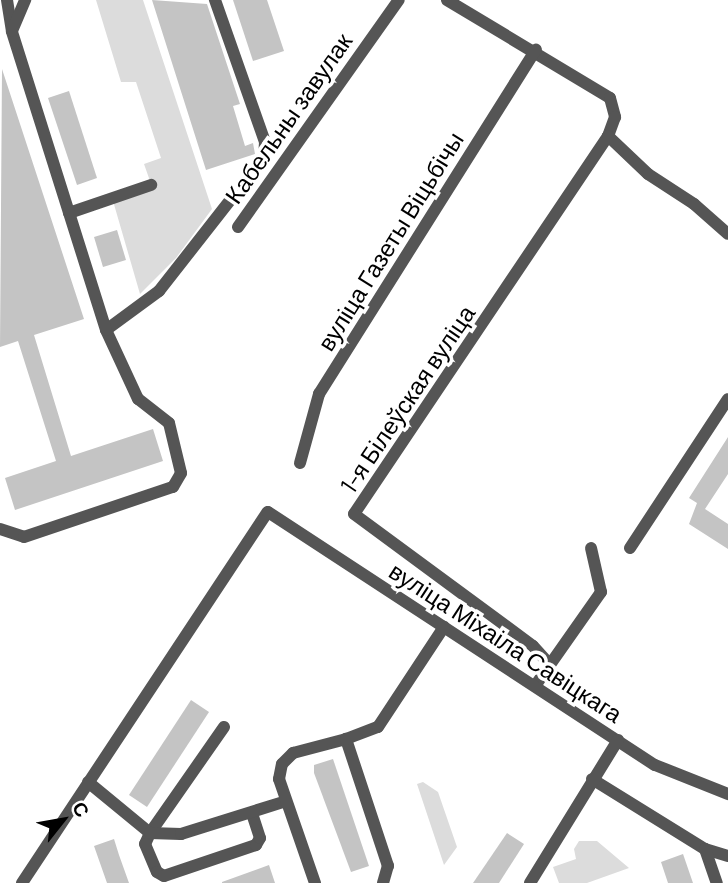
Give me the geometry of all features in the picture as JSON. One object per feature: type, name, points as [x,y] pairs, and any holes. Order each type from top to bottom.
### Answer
[{"type":"street","points":[[0,529],[24,537],[173,487],[181,472],[169,423],[138,399],[106,330],[12,31],[7,0]]},
{"type":"street","points":[[12,31],[25,0]]},
{"type":"street","points":[[106,330],[159,291],[264,157],[265,142],[215,0]]},
{"type":"street","name":"Кабельны завулак","points":[[237,227],[399,0]]},
{"type":"street","points":[[447,0],[536,50],[610,98],[615,117],[608,136],[648,174],[694,204],[728,234]]},
{"type":"street","name":"вуліца Газеты Віцьбічы","points":[[300,463],[319,394],[536,50]]},
{"type":"street","name":"1-я Білеўская вуліца","points":[[550,666],[533,646],[355,514],[608,136]]},
{"type":"street","points":[[69,214],[151,185]]},
{"type":"street","points":[[630,548],[728,399]]},
{"type":"street","name":"вуліца Міхаіла Савіцкага","points":[[88,782],[268,512],[655,765],[728,793]]},
{"type":"street","points":[[535,685],[601,592],[591,548]]},
{"type":"street","points":[[315,883],[279,779],[282,764],[293,753],[346,739],[378,726],[444,627]]},
{"type":"street","points":[[224,727],[150,832],[145,844],[157,872],[164,876],[256,845],[260,838],[253,813]]},
{"type":"street","points":[[346,739],[388,866],[383,883]]},
{"type":"street","points":[[530,883],[618,740]]},
{"type":"street","points":[[593,779],[705,849],[728,856]]},
{"type":"street","points":[[22,883],[88,782],[150,832],[181,834],[286,801]]},
{"type":"street","points":[[705,849],[717,883]]},
{"type":"shaded area","points":[[96,0],[143,0],[212,209],[176,258],[140,294],[111,194],[150,181],[144,164],[161,158],[136,82],[121,82]]},
{"type":"shaded area","points":[[423,782],[438,792],[457,847],[444,865],[417,784]]},
{"type":"shaded area","points":[[579,841],[597,841],[629,868],[587,883],[559,883],[553,867],[576,859],[574,849]]},
{"type":"building","points":[[152,0],[207,4],[240,104],[233,106],[245,146],[253,143],[255,154],[206,170]]},
{"type":"building","points":[[233,0],[267,0],[284,51],[253,61]]},
{"type":"building","points":[[2,69],[84,319],[34,335],[71,456],[153,429],[163,461],[15,510],[5,478],[56,461],[18,341],[0,347]]},
{"type":"building","points":[[69,91],[97,178],[77,185],[48,98]]},
{"type":"building","points":[[117,230],[126,260],[103,267],[94,237]]},
{"type":"building","points":[[728,437],[728,474],[705,509],[728,524],[728,549],[689,524],[697,503],[689,498]]},
{"type":"building","points":[[191,700],[209,712],[147,807],[129,795]]},
{"type":"building","points":[[333,759],[369,866],[351,872],[314,773],[314,765]]},
{"type":"building","points":[[507,833],[524,844],[499,883],[473,883]]},
{"type":"building","points":[[114,839],[129,883],[107,883],[94,846]]},
{"type":"building","points":[[683,854],[693,883],[668,883],[661,862]]},
{"type":"building","points":[[269,865],[275,883],[222,883],[222,882]]}]
